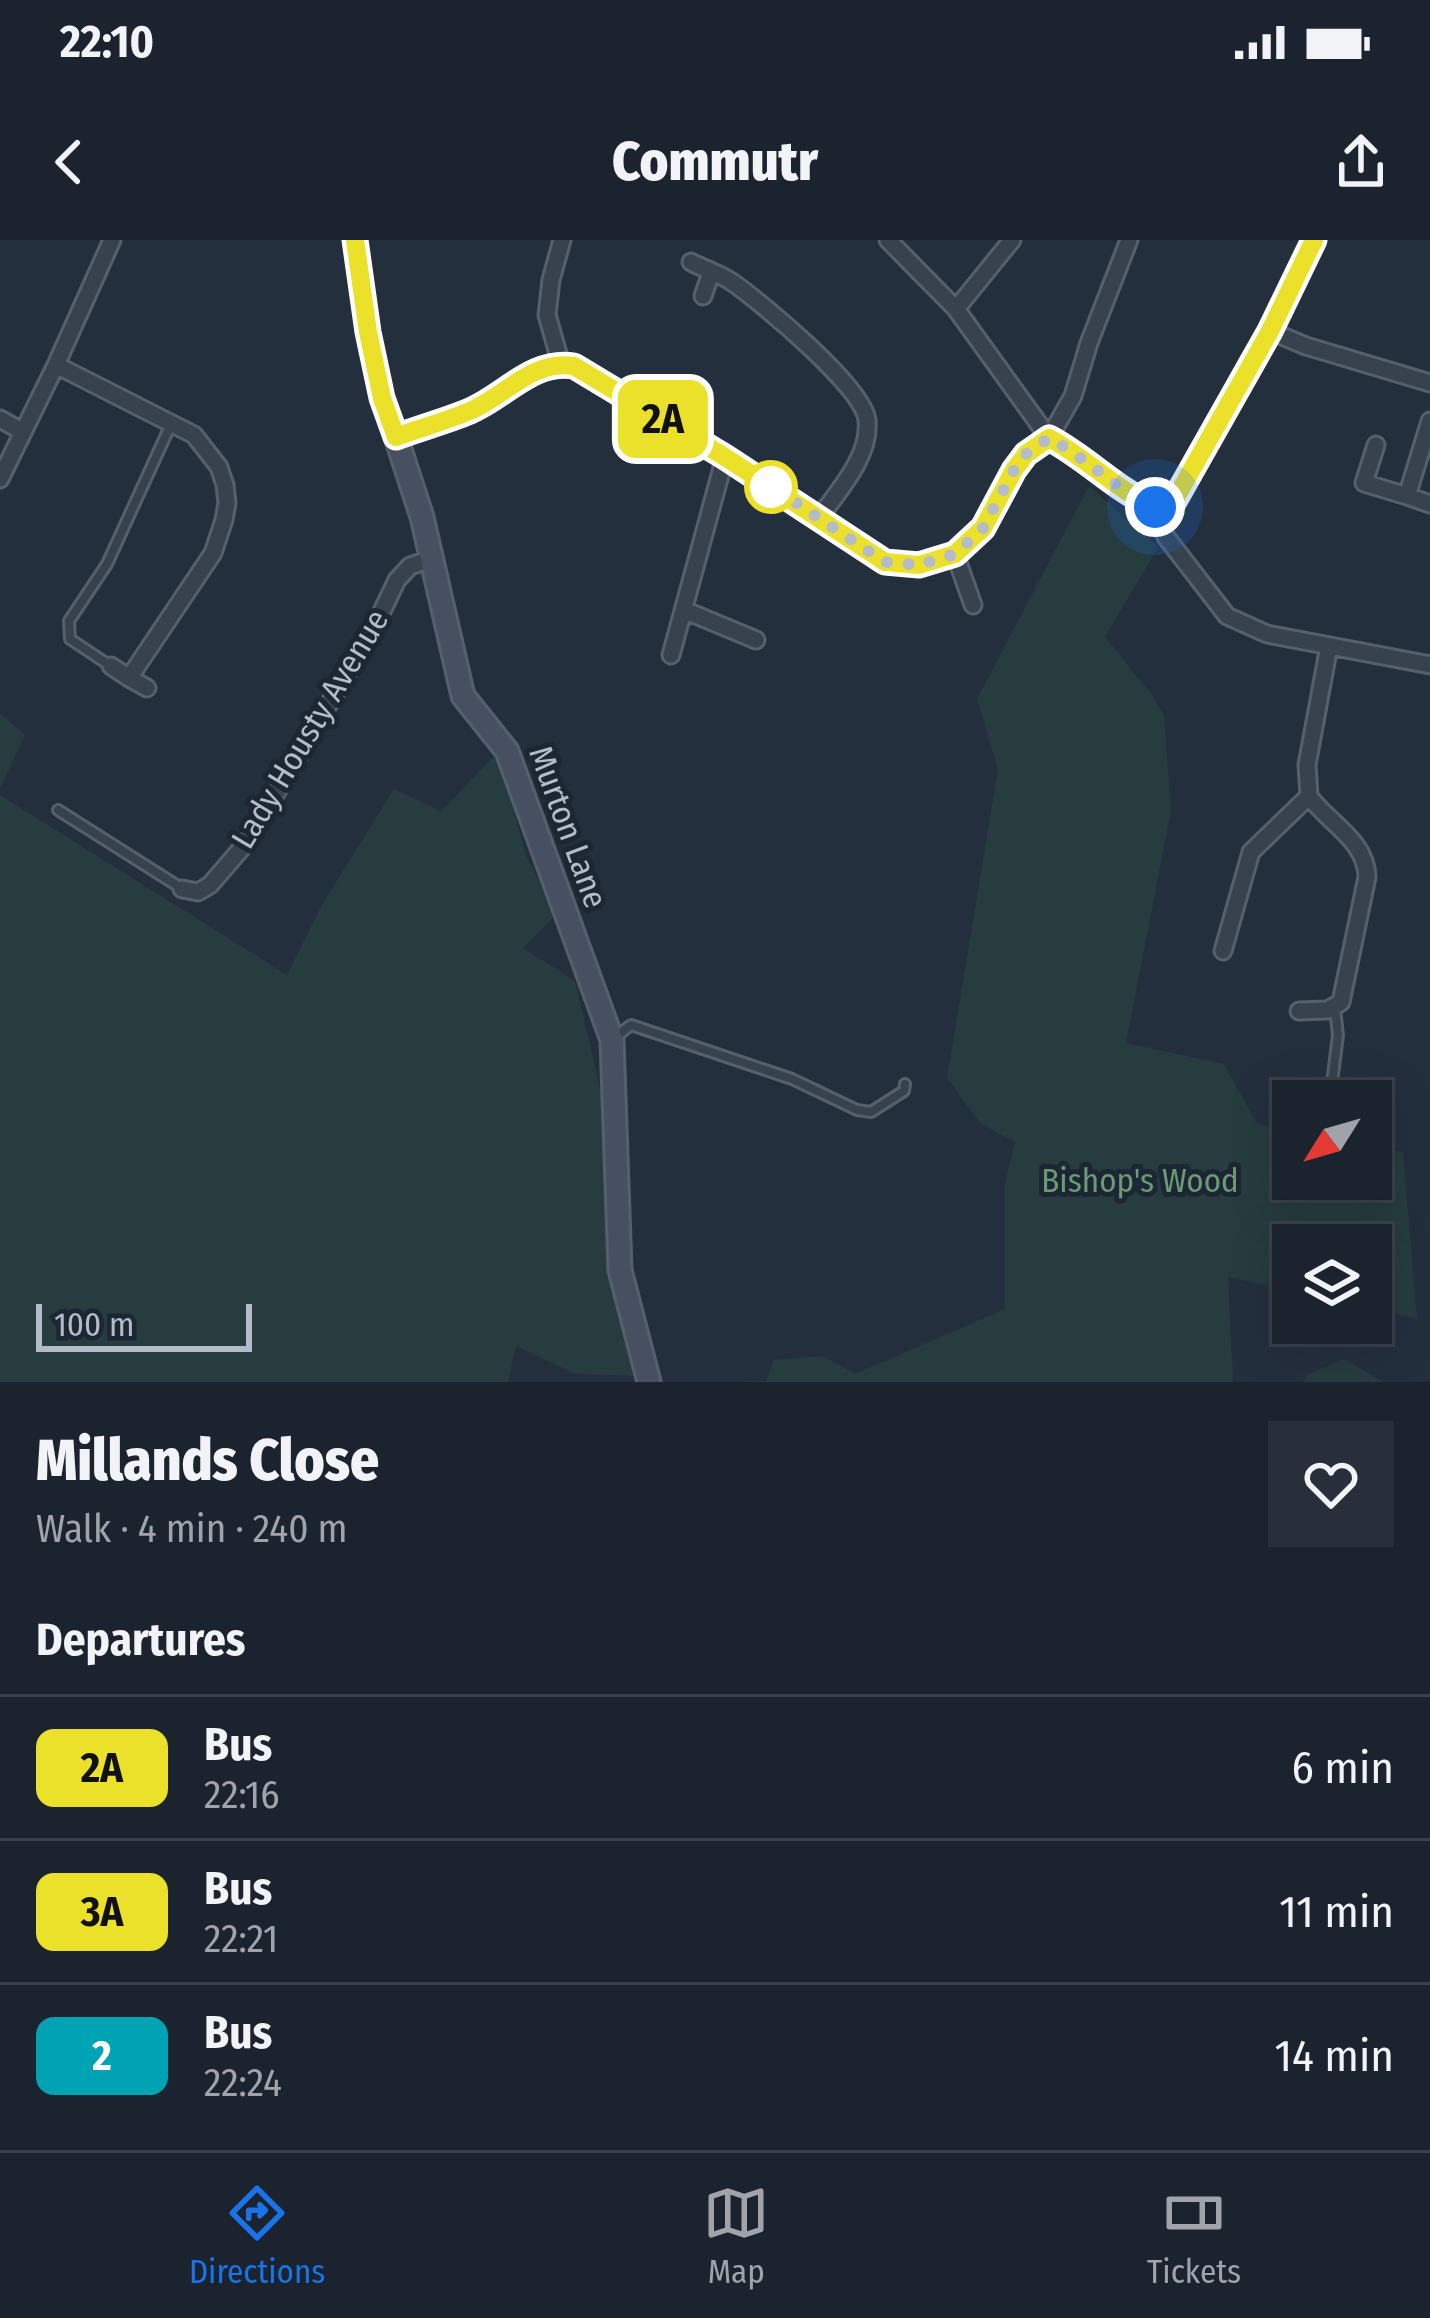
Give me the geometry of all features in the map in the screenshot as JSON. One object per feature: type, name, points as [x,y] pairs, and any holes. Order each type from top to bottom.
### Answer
[{"type":"street","name":"Murton Lane","points":[[356,240],[382,398],[422,517],[463,696],[507,751],[612,1040],[620,1270],[649,1382]]},
{"type":"street","points":[[561,364],[547,315],[562,240]]},
{"type":"street","points":[[887,240],[956,309],[1049,438],[1133,497],[1155,507],[1174,501],[1270,331],[1314,240]]},
{"type":"street","points":[[956,309],[1012,240]]},
{"type":"street","points":[[396,437],[475,409],[540,367],[574,366],[885,562],[919,565],[955,554],[983,528],[1014,470],[1026,454],[1049,438],[1073,396],[1130,240]]},
{"type":"street","points":[[0,479],[109,241]]},
{"type":"street","points":[[691,262],[730,280],[829,366],[867,417],[863,451],[819,518]]},
{"type":"street","points":[[703,296],[711,273]]},
{"type":"street","points":[[1270,331],[1430,383]]},
{"type":"street","points":[[56,365],[194,435],[219,467],[225,485],[227,503],[213,554],[129,677]]},
{"type":"street","points":[[0,419],[23,432]]},
{"type":"street","points":[[1407,496],[1430,421]]},
{"type":"street","points":[[1376,445],[1362,491],[1430,503]]},
{"type":"street","points":[[671,656],[725,457]]},
{"type":"street","points":[[1155,507],[1166,538],[1227,616],[1268,634],[1430,665]]},
{"type":"street","points":[[955,554],[973,605]]},
{"type":"street","name":"Lady Housty Avenue","points":[[182,889],[198,892],[210,885],[247,842],[398,580],[410,566],[431,559]]},
{"type":"street","points":[[685,610],[756,640]]},
{"type":"street","points":[[1299,1011],[1328,1010],[1343,994],[1367,868],[1358,847],[1309,796],[1307,765],[1328,646]]},
{"type":"street","points":[[111,666],[147,688]]},
{"type":"street","points":[[1223,951],[1251,852],[1309,796]]},
{"type":"lane","points":[[111,666],[70,639],[69,621],[107,564],[172,422]]},
{"type":"lane","points":[[58,810],[182,889]]},
{"type":"lane","points":[[1332,1080],[1338,1035],[1335,1007]]},
{"type":"lane","points":[[612,1040],[631,1025],[792,1079],[857,1110],[872,1112],[904,1091],[905,1084]]},
{"type":"green space","name":"Bishop's Wood","points":[[1089,486],[1158,547],[1105,637],[1164,715],[1171,811],[1126,1043],[1224,1064],[1257,1124],[1272,1127],[1272,1200],[1392,1200],[1392,1150],[1403,1152],[1417,1319],[1392,1313],[1392,1224],[1272,1224],[1272,1286],[1228,1277],[1233,1382],[734,1382],[766,1381],[774,1360],[823,1356],[855,1374],[1005,1309],[1005,1183],[1015,1142],[980,1123],[947,1078],[998,769],[977,699]]},
{"type":"green space","points":[[0,713],[25,735],[0,788]]},
{"type":"green space","points":[[495,755],[526,855],[556,914],[523,948],[575,981],[601,1091],[639,1376],[575,1374],[516,1346],[508,1382],[0,1382],[0,795],[287,975],[323,903],[394,789],[441,811]]},
{"type":"green space","points":[[1344,1359],[1383,1382],[1303,1382],[1308,1374]]},
{"type":"bus line","name":"2A","points":[[355,240],[368,332],[396,437],[475,409],[540,367],[574,366],[885,562],[919,565],[955,554],[983,528],[1014,470],[1026,454],[1049,438],[1133,497],[1155,507],[1174,501],[1270,331],[1314,240]]},
{"type":"route","points":[[771,487],[757,477],[885,562],[919,565],[955,554],[983,528],[1014,470],[1026,454],[1049,438],[1133,497],[1155,507]]}]
